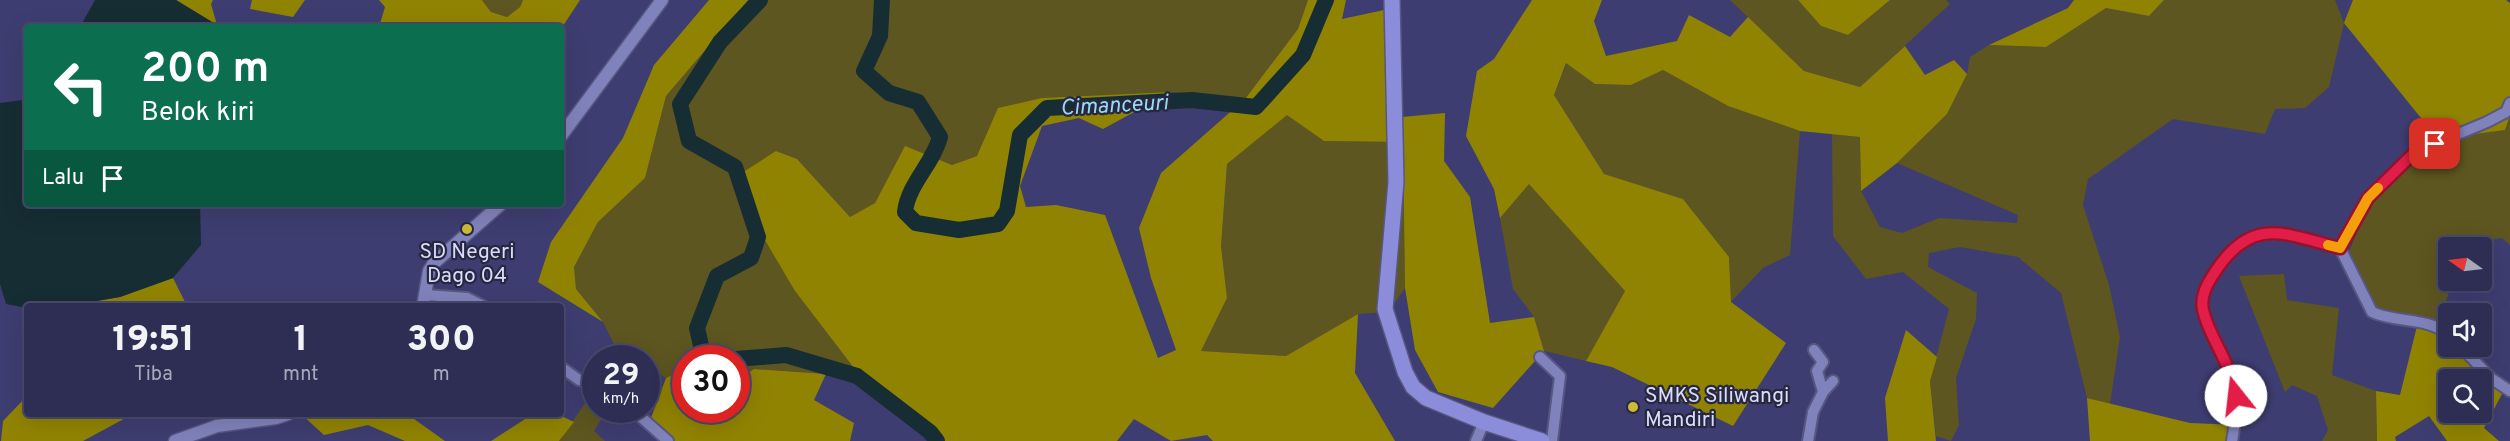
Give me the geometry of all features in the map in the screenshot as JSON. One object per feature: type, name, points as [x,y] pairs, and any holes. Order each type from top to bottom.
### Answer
[{"type":"main road","points":[[1392,0],[1396,182],[1385,309],[1405,372],[1413,387],[1426,398],[1484,422],[1542,441]]},
{"type":"street","points":[[564,132],[662,0]]},
{"type":"street","points":[[2340,248],[2368,198],[2415,152],[2487,122],[2506,112],[2510,103]]},
{"type":"street","points":[[477,303],[466,298],[424,300],[429,271],[434,263],[498,207]]},
{"type":"street","points":[[2232,441],[2237,412],[2236,396],[2230,373],[2202,307],[2205,287],[2232,249],[2241,242],[2272,232],[2340,248],[2372,312],[2381,317],[2431,325],[2438,329]]},
{"type":"street","points":[[1814,350],[1822,362],[1818,371],[1823,392]]},
{"type":"street","points":[[1540,357],[1560,376],[1542,441]]},
{"type":"street","points":[[2471,357],[2492,379],[2510,392]]},
{"type":"street","points":[[564,369],[582,381]]},
{"type":"street","points":[[1808,441],[1813,412],[1823,392],[1833,381]]},
{"type":"street","points":[[175,441],[218,426],[279,417]]},
{"type":"street","points":[[1476,441],[1484,422]]},
{"type":"street","points":[[648,423],[668,441]]},
{"type":"shaded area","points":[[176,0],[213,0],[211,4],[215,24]]},
{"type":"shaded area","points":[[252,0],[305,0],[293,17],[250,9]]},
{"type":"shaded area","points":[[379,0],[482,0],[491,12],[507,17],[520,7],[523,0],[580,0],[564,24],[380,24],[385,7]]},
{"type":"shaded area","points":[[482,0],[523,0],[520,7],[507,17],[491,12]]},
{"type":"shaded area","points":[[709,0],[748,0],[666,96],[645,178],[598,222],[574,267],[576,289],[603,322],[538,282],[551,242],[623,138],[654,65]]},
{"type":"shaded area","points":[[748,0],[1308,0],[1298,29],[1245,99],[1171,92],[1042,98],[977,156],[952,165],[905,147],[875,203],[850,217],[797,159],[776,151],[795,291],[857,372],[826,374],[754,369],[750,372],[750,345],[672,345],[672,375],[666,378],[660,375],[660,345],[614,345],[603,322],[576,289],[574,267],[598,222],[645,178],[666,96]]},
{"type":"shaded area","points":[[1308,0],[1346,0],[1342,19],[1398,7],[1402,117],[1445,113],[1444,161],[1470,197],[1490,323],[1534,317],[1544,351],[1493,408],[1438,392],[1415,350],[1405,288],[1403,142],[1324,141],[1287,115],[1227,164],[1221,246],[1227,298],[1201,351],[1286,356],[1358,314],[1355,373],[1395,441],[1213,441],[1207,435],[1171,441],[1134,419],[1117,441],[935,441],[857,372],[795,291],[755,223],[742,173],[776,151],[797,159],[850,217],[875,203],[905,146],[952,165],[977,156],[998,108],[1042,98],[1171,92],[1103,129],[1079,118],[1042,126],[1020,186],[1026,207],[1056,205],[1105,215],[1158,358],[1176,350],[1151,278],[1139,228],[1161,173],[1245,99],[1298,29]]},
{"type":"shaded area","points":[[1532,0],[1602,0],[1594,21],[1606,56],[1677,41],[1689,15],[1730,37],[1748,17],[1804,71],[1860,87],[1905,46],[1925,75],[1954,60],[1967,74],[1947,114],[1897,163],[1861,191],[1860,137],[1800,131],[1728,106],[1663,70],[1631,85],[1595,84],[1566,63],[1554,95],[1604,174],[1683,199],[1729,257],[1731,302],[1786,343],[1733,426],[1612,367],[1586,361],[1625,291],[1529,184],[1500,218],[1494,189],[1466,136],[1477,71],[1494,59]]},
{"type":"shaded area","points":[[1730,0],[1798,0],[1821,26],[1848,35],[1890,0],[1946,0],[1950,4],[1860,87],[1804,71]]},
{"type":"shaded area","points":[[1798,0],[1890,0],[1848,35],[1821,26]]},
{"type":"shaded area","points":[[2074,0],[2164,0],[2149,16],[2106,8],[2046,47],[1989,45],[2068,8]]},
{"type":"shaded area","points":[[2164,0],[2335,0],[2344,23],[2329,87],[2305,108],[2275,109],[2265,134],[2173,119],[2088,179],[2083,205],[2109,285],[2120,337],[2110,404],[2087,398],[2061,293],[2018,257],[1960,247],[1929,253],[1928,267],[1977,293],[1976,319],[1956,378],[1959,425],[1951,441],[1936,436],[1930,380],[1949,309],[1903,272],[1866,279],[1833,236],[1832,134],[1860,137],[1861,191],[1880,227],[1902,233],[1939,218],[2017,223],[2018,215],[1897,163],[1947,114],[1967,74],[1970,57],[1989,45],[2046,47],[2106,8],[2149,16]]},
{"type":"shaded area","points":[[2353,0],[2506,0],[2510,3],[2510,115],[2505,130],[2438,139],[2344,23]]},
{"type":"shaded area","points":[[1567,62],[1595,84],[1631,85],[1663,70],[1728,106],[1800,131],[1790,255],[1763,268],[1731,302],[1729,257],[1683,199],[1604,174],[1554,95]]},
{"type":"shaded area","points":[[1287,114],[1324,141],[1403,142],[1405,288],[1388,312],[1358,314],[1286,356],[1201,351],[1227,298],[1221,246],[1227,164]]},
{"type":"shaded area","points":[[2510,115],[2510,245],[2502,238],[2438,237],[2438,291],[2449,291],[2446,303],[2438,303],[2437,333],[2371,308],[2345,261],[2371,200],[2438,139],[2504,130]]},
{"type":"shaded area","points":[[1529,183],[1625,291],[1586,361],[1544,351],[1534,317],[1513,289],[1500,218]]},
{"type":"shaded area","points":[[2284,274],[2287,300],[2339,308],[2332,375],[2376,391],[2377,441],[2322,441],[2328,430],[2317,396],[2292,385],[2285,392],[2239,276]]},
{"type":"shaded area","points":[[173,278],[186,303],[85,303],[120,297]]},
{"type":"shaded area","points":[[2417,326],[2437,333],[2438,357],[2467,357],[2478,369],[2438,369],[2438,423],[2487,423],[2484,428],[2499,441],[2447,441],[2429,416],[2395,437],[2396,441],[2377,441],[2376,391],[2400,395]]},
{"type":"shaded area","points":[[1906,330],[1937,357],[1930,381],[1936,441],[1888,441],[1885,398]]},
{"type":"shaded area","points":[[754,369],[826,374],[814,400],[854,423],[850,441],[672,441],[656,423],[660,423],[660,394],[666,378],[672,375],[672,423],[750,423],[750,372]]},
{"type":"shaded area","points":[[2492,384],[2502,394],[2492,413]]},
{"type":"shaded area","points":[[2087,398],[2190,423],[2238,425],[2234,441],[2090,441]]},
{"type":"shaded area","points":[[24,399],[24,417],[127,417],[83,441],[1,441],[3,421]]},
{"type":"shaded area","points":[[582,408],[582,423],[599,423],[594,431],[605,441],[559,441]]},
{"type":"shaded area","points":[[304,417],[411,417],[445,441],[405,441],[368,425],[324,435]]},
{"type":"shaded area","points":[[528,417],[563,417],[574,422],[559,441],[491,441]]},
{"type":"water","points":[[95,0],[176,0],[215,24],[82,24]]},
{"type":"water","points":[[24,99],[24,207],[200,207],[201,245],[173,278],[120,297],[85,303],[24,303],[24,307],[6,304],[0,284],[0,103]]},
{"type":"waterway","name":"Cimanceuri","points":[[701,345],[697,328],[717,276],[751,258],[758,237],[735,167],[689,141],[680,104],[720,42],[760,0]]},
{"type":"waterway","name":"Cimanceuri","points":[[882,0],[880,36],[864,71],[889,93],[918,102],[940,137],[937,147],[911,192],[905,212],[916,223],[959,230],[998,224],[1007,211],[1020,135],[1047,108],[1192,100],[1256,107],[1303,55],[1326,0]]},
{"type":"waterway","name":"Cimanceuri","points":[[750,358],[786,355],[857,376],[930,432],[937,441]]},
{"type":"slow traffic","points":[[2328,245],[2340,248],[2368,198],[2378,188]]},
{"type":"place","name":"SD Negeri Dago 04","points":[[467,229]]},
{"type":"place","name":"SMKS Siliwangi Mandiri","points":[[1633,407]]},
{"type":"route","points":[[2236,396],[2230,373],[2202,307],[2205,287],[2224,258],[2241,242],[2272,232],[2340,248],[2368,198],[2415,152],[2435,144]]}]
